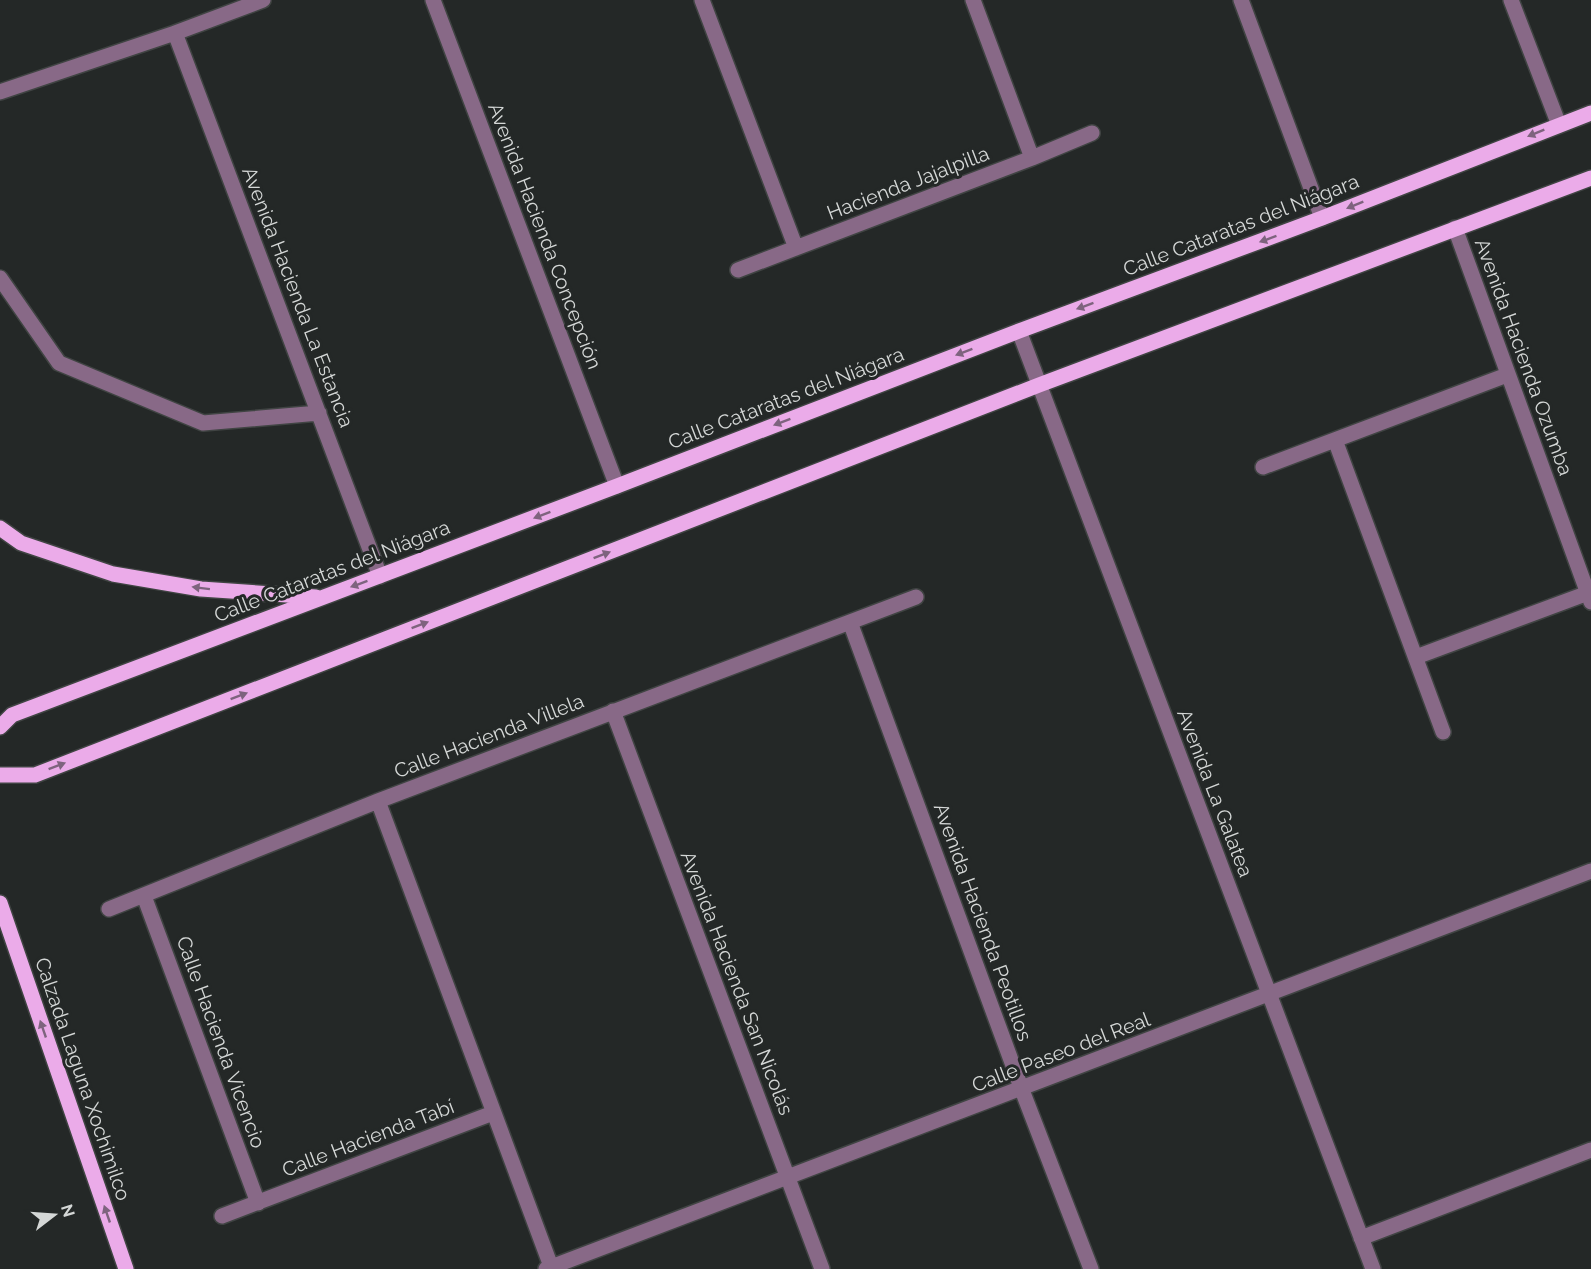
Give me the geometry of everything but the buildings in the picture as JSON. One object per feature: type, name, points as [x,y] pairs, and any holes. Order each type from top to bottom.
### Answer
[{"type":"main road","name":"Calle Cataratas del Niágara","points":[[0,727],[12,715],[1019,331],[1322,218],[1591,112]]},
{"type":"main road","points":[[0,775],[34,775],[1039,385],[1591,178]]},
{"type":"main road","points":[[0,528],[21,543],[112,574],[201,589],[322,597]]},
{"type":"main road","name":"Calzada Laguna Xochimilco","points":[[0,903],[126,1269]]},
{"type":"street","points":[[0,92],[175,33],[263,0]]},
{"type":"street","name":"Avenida Hacienda Concepción","points":[[433,0],[617,486]]},
{"type":"street","points":[[702,0],[796,248]]},
{"type":"street","points":[[973,0],[1032,158]]},
{"type":"street","points":[[1241,0],[1322,218]]},
{"type":"street","points":[[1511,0],[1559,124]]},
{"type":"street","name":"Avenida Hacienda La Estancia","points":[[175,33],[381,576]]},
{"type":"street","name":"Hacienda Jajalpilla","points":[[738,270],[1092,133]]},
{"type":"street","name":"Avenida Hacienda Ozumba","points":[[1455,228],[1589,598]]},
{"type":"street","points":[[0,278],[59,363],[203,423],[319,413]]},
{"type":"street","name":"Avenida La Galatea","points":[[1019,331],[1372,1269]]},
{"type":"street","points":[[1263,467],[1507,375]]},
{"type":"street","points":[[1335,440],[1443,732]]},
{"type":"street","name":"Calle Hacienda Villela","points":[[109,909],[378,801],[916,597]]},
{"type":"street","points":[[1416,657],[1589,598]]},
{"type":"street","name":"Avenida Hacienda Peotillos","points":[[850,622],[1022,1090],[1091,1269]]},
{"type":"street","name":"Avenida Hacienda San Nicolás","points":[[613,711],[822,1269]]},
{"type":"street","points":[[378,801],[549,1268]]},
{"type":"street","name":"Calle Paseo del Real","points":[[549,1268],[1591,872]]},
{"type":"street","name":"Calle Hacienda Vicencio","points":[[144,896],[258,1203]]},
{"type":"street","name":"Calle Hacienda Tabí","points":[[222,1216],[493,1113]]},
{"type":"street","points":[[1361,1238],[1591,1150]]}]
